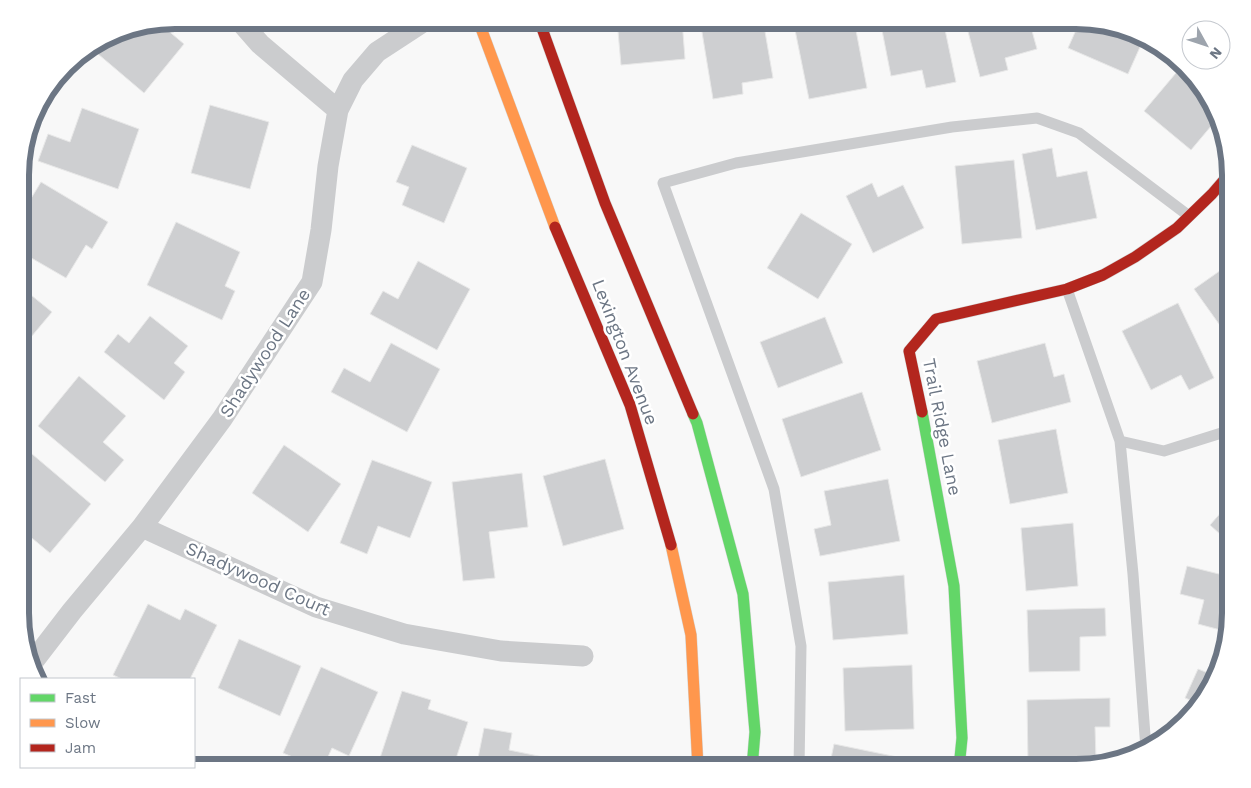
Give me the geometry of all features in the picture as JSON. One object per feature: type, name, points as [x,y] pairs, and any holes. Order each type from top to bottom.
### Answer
[{"type":"street","points":[[247,29],[260,44],[338,110]]},
{"type":"street","name":"Shadywood Lane","points":[[36,657],[142,527],[222,419],[312,282],[321,230],[328,166],[338,110],[353,80],[377,52],[412,29]]},
{"type":"street","name":"Lexington Avenue","points":[[481,29],[558,234],[630,405],[673,552],[691,635],[698,759]]},
{"type":"street","name":"Lexington Avenue","points":[[542,29],[605,203],[697,424],[743,594],[755,732],[753,759]]},
{"type":"street","name":"Trail Ridge Lane","points":[[960,759],[962,738],[954,586],[909,351],[936,319],[1067,289],[1103,275],[1135,257],[1177,228],[1222,182]]},
{"type":"street","name":"Shadywood Court","points":[[142,527],[316,607],[404,634],[501,651],[583,656]]},
{"type":"lane","points":[[799,759],[801,646],[774,489],[663,182],[736,163],[952,127],[1037,118],[1079,133],[1189,216]]},
{"type":"lane","points":[[1067,289],[1120,441],[1133,574],[1145,742]]},
{"type":"lane","points":[[1120,441],[1164,451],[1222,433]]},
{"type":"building","points":[[167,29],[184,44],[144,93],[96,52],[119,40],[137,34]]},
{"type":"building","points":[[618,29],[683,29],[685,59],[621,65]]},
{"type":"building","points":[[701,29],[765,29],[773,78],[742,83],[743,94],[713,99]]},
{"type":"building","points":[[795,29],[856,29],[867,88],[809,99]]},
{"type":"building","points":[[882,29],[945,29],[956,82],[926,88],[922,70],[891,76]]},
{"type":"building","points":[[967,29],[1031,29],[1037,49],[1005,58],[1008,70],[980,77]]},
{"type":"building","points":[[1076,29],[1114,34],[1141,44],[1128,74],[1068,48]]},
{"type":"building","points":[[1178,71],[1203,102],[1213,124],[1191,150],[1144,111]]},
{"type":"building","points":[[210,105],[269,122],[250,189],[191,173]]},
{"type":"building","points":[[82,108],[139,129],[118,189],[38,161],[48,134],[70,142]]},
{"type":"building","points":[[412,145],[467,168],[444,223],[402,205],[409,187],[396,182]]},
{"type":"building","points":[[1052,148],[1057,177],[1087,171],[1097,218],[1036,230],[1022,154]]},
{"type":"building","points":[[1014,160],[1022,238],[962,244],[955,166]]},
{"type":"building","points":[[41,182],[108,222],[92,249],[86,245],[66,278],[29,257],[29,202]]},
{"type":"building","points":[[872,183],[878,197],[903,185],[924,228],[873,253],[846,196]]},
{"type":"building","points":[[801,213],[852,244],[818,299],[767,268]]},
{"type":"building","points":[[176,222],[240,252],[225,286],[235,291],[222,320],[147,285]]},
{"type":"building","points":[[418,261],[470,289],[437,350],[370,314],[383,291],[398,299]]},
{"type":"building","points":[[1222,269],[1222,328],[1194,289]]},
{"type":"building","points":[[29,293],[52,312],[29,339]]},
{"type":"building","points":[[1178,303],[1214,378],[1189,390],[1181,375],[1151,390],[1122,331]]},
{"type":"building","points":[[150,316],[188,346],[174,363],[185,372],[164,400],[104,352],[118,334],[129,343]]},
{"type":"building","points":[[825,317],[843,363],[778,388],[760,342]]},
{"type":"building","points":[[391,343],[440,369],[407,432],[331,392],[344,368],[370,382]]},
{"type":"building","points":[[1045,343],[1054,377],[1064,374],[1071,402],[992,423],[977,361]]},
{"type":"building","points":[[79,376],[126,416],[103,442],[124,460],[105,482],[38,426]]},
{"type":"building","points":[[862,392],[881,450],[801,477],[782,419]]},
{"type":"building","points":[[1056,429],[1068,493],[1010,504],[998,440]]},
{"type":"building","points":[[284,445],[341,484],[308,532],[252,493]]},
{"type":"building","points":[[32,454],[91,504],[50,553],[29,536],[29,457]]},
{"type":"building","points":[[605,459],[624,529],[563,546],[543,476]]},
{"type":"building","points":[[372,460],[432,482],[410,538],[378,526],[367,554],[340,543]]},
{"type":"building","points":[[522,473],[528,527],[489,532],[495,578],[463,581],[452,482]]},
{"type":"building","points":[[888,479],[900,541],[820,556],[814,529],[831,525],[824,491]]},
{"type":"building","points":[[1222,511],[1222,536],[1210,525]]},
{"type":"building","points":[[1073,523],[1078,586],[1026,591],[1021,528]]},
{"type":"building","points":[[1187,566],[1222,575],[1221,630],[1198,624],[1204,600],[1180,594]]},
{"type":"building","points":[[904,575],[908,634],[833,640],[828,582]]},
{"type":"building","points":[[148,604],[180,620],[185,609],[217,625],[190,678],[120,678],[113,675]]},
{"type":"building","points":[[1105,608],[1106,636],[1080,637],[1080,671],[1029,672],[1027,610]]},
{"type":"building","points":[[239,639],[301,666],[280,716],[218,688]]},
{"type":"building","points":[[912,665],[914,729],[845,731],[843,668]]},
{"type":"building","points":[[321,667],[378,692],[349,756],[332,748],[327,759],[297,759],[283,753]]},
{"type":"building","points":[[1198,669],[1209,673],[1192,701],[1185,698]]},
{"type":"building","points":[[402,691],[431,700],[428,709],[468,722],[456,759],[380,759]]},
{"type":"building","points":[[1110,698],[1110,727],[1095,727],[1096,758],[1028,759],[1027,700]]},
{"type":"building","points":[[484,728],[512,733],[509,750],[548,758],[548,759],[478,759]]},
{"type":"building","points":[[834,744],[907,759],[831,759]]},
{"type":"building","points":[[606,757],[622,759],[606,759]]},
{"type":"traffic: fast","points":[[922,412],[954,586],[962,738],[960,759]]},
{"type":"traffic: fast","points":[[693,414],[743,594],[755,732],[753,759]]},
{"type":"traffic: slow","points":[[481,29],[555,227]]},
{"type":"traffic: slow","points":[[671,545],[691,635],[698,759]]},
{"type":"traffic: jam","points":[[542,29],[605,203],[693,414]]},
{"type":"traffic: jam","points":[[922,412],[909,351],[936,319],[1067,289],[1103,275],[1135,257],[1177,228],[1222,182]]},
{"type":"traffic: jam","points":[[555,227],[630,405],[671,545]]}]
